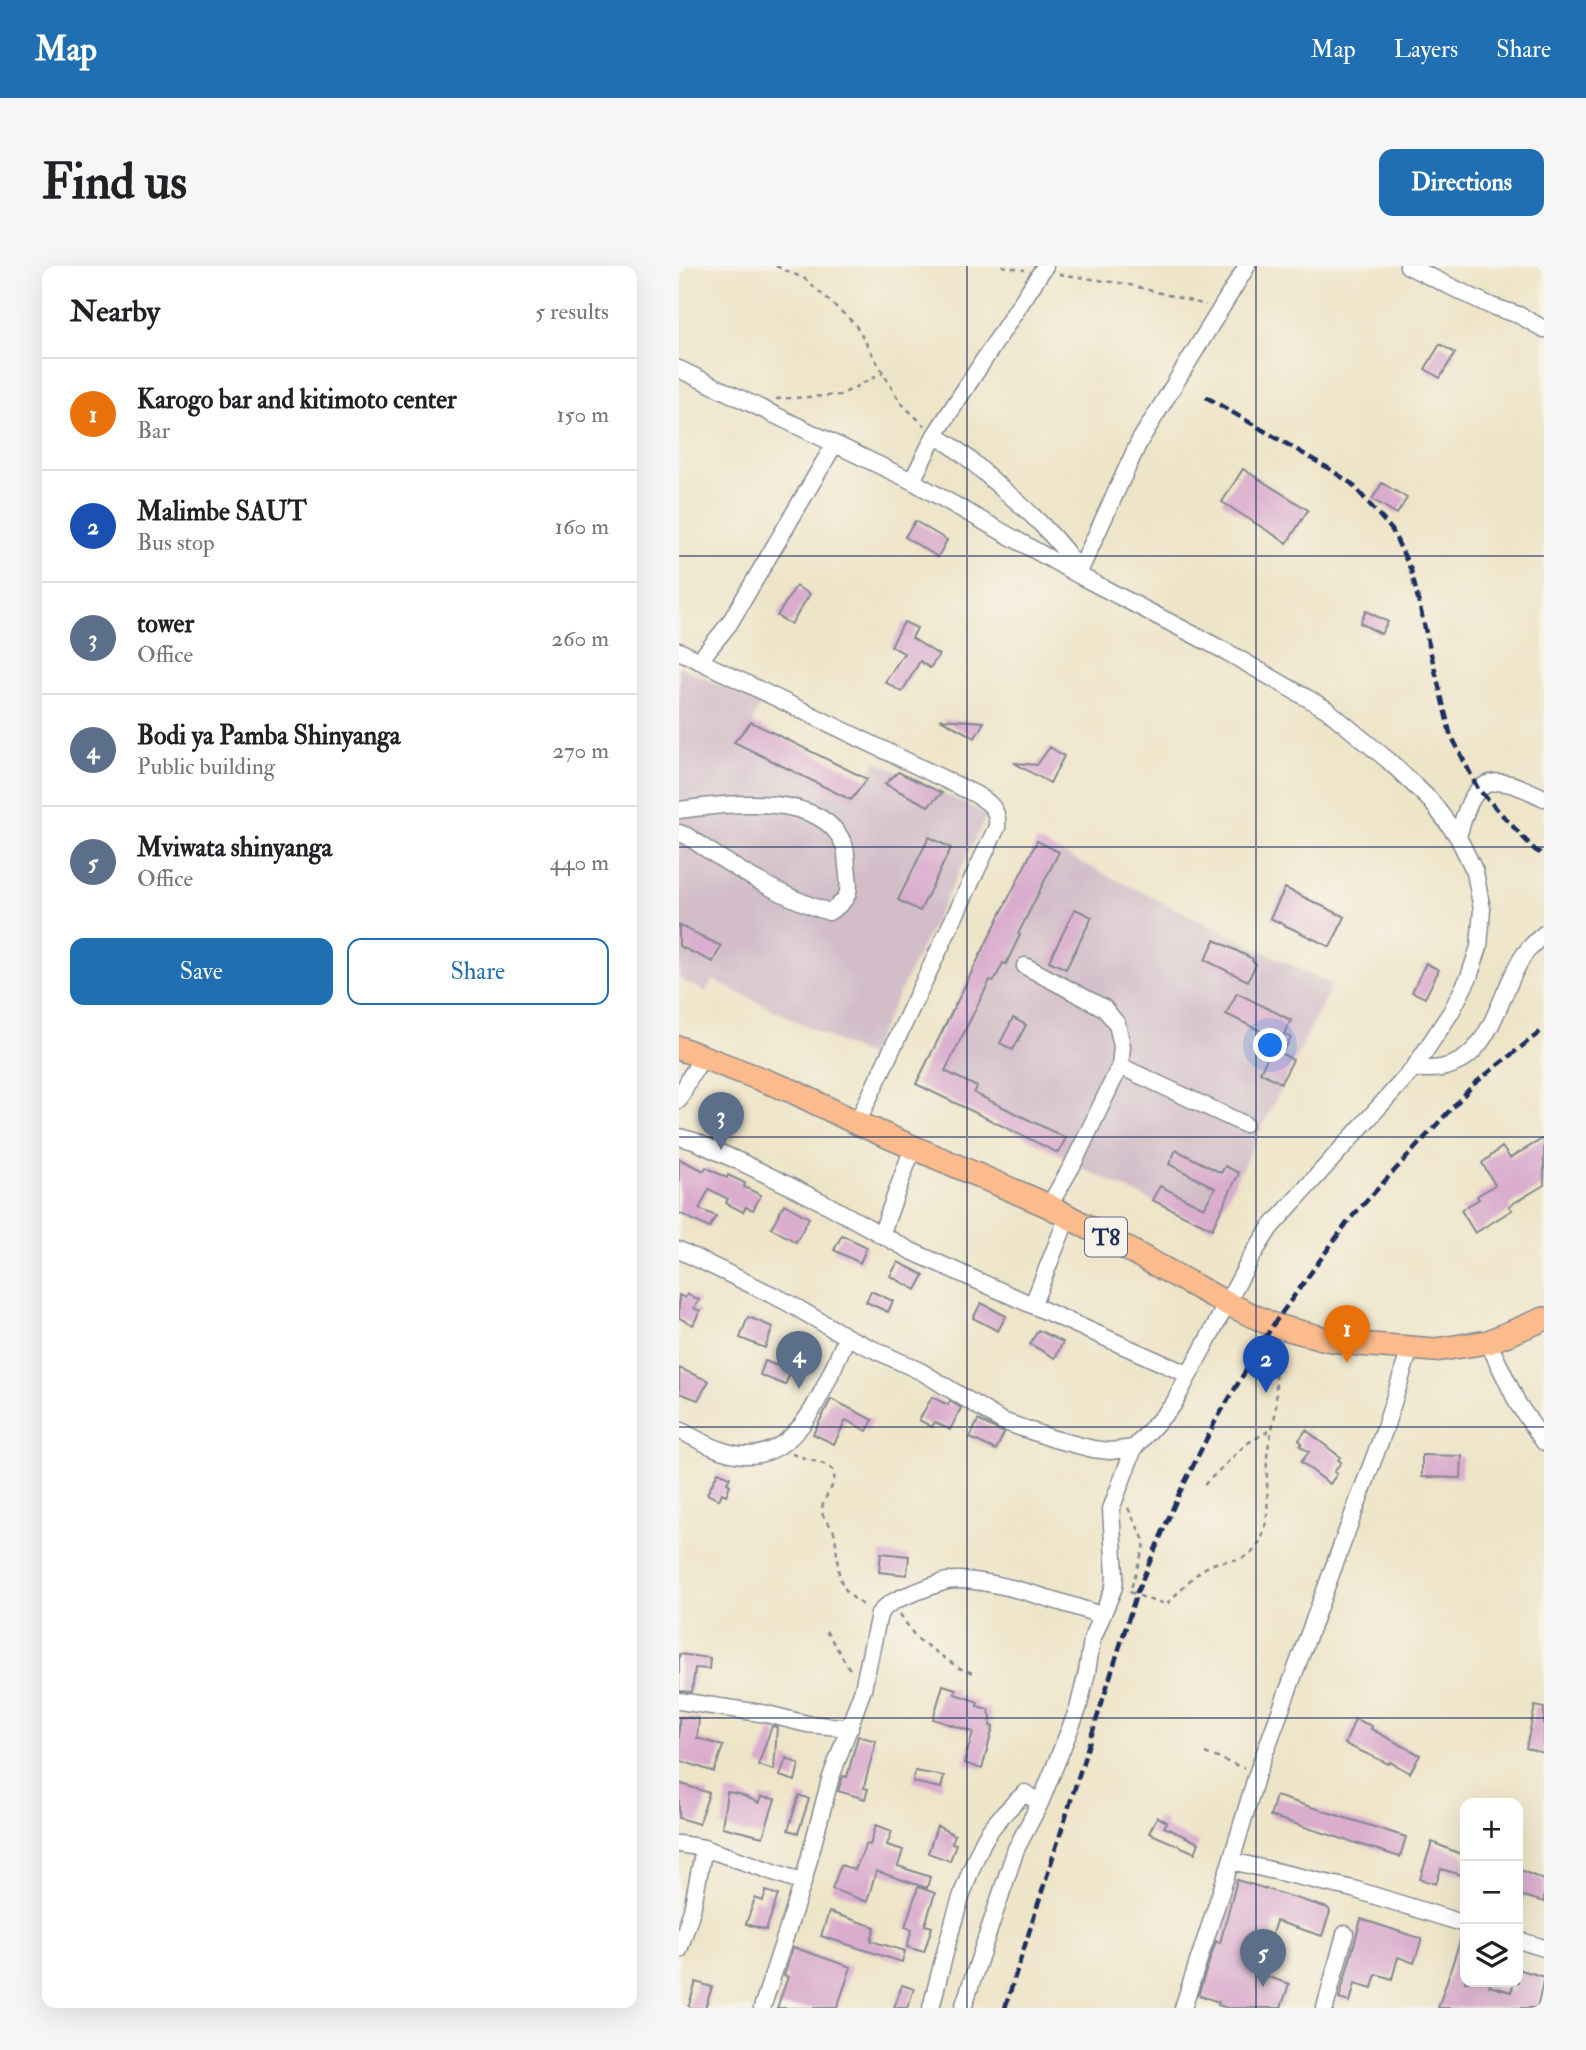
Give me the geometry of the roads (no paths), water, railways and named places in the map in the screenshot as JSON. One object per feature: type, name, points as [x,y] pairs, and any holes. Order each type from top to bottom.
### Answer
[{"type":"highway","name":"T8","points":[[679,1048],[792,1091],[857,1123],[1059,1211],[1226,1303],[1273,1325],[1326,1339],[1435,1350],[1488,1342],[1544,1319]]},
{"type":"street","points":[[1082,574],[1139,442],[1247,266]]},
{"type":"street","points":[[1408,266],[1491,306],[1519,315],[1544,329]]},
{"type":"street","points":[[912,481],[935,435],[1043,269]]},
{"type":"street","points":[[679,369],[912,481],[1227,652],[1326,709],[1389,761],[1431,801],[1471,859],[1480,890],[1482,909],[1479,947],[1469,977],[1451,1012],[1414,1068],[1270,1228],[1252,1255],[1173,1405],[1134,1448],[1111,1510],[1114,1587],[1092,1640],[1078,1709],[1039,1803],[1016,1849],[963,2008]]},
{"type":"street","points":[[935,435],[962,451],[1034,516],[1055,538],[1082,574]]},
{"type":"street","points":[[699,662],[729,625],[834,445]]},
{"type":"street","points":[[679,651],[975,794],[995,810],[997,827],[857,1123]]},
{"type":"street","points":[[1458,837],[1466,807],[1478,789],[1488,783],[1500,781],[1516,784],[1544,797]]},
{"type":"street","points":[[679,810],[772,804],[803,809],[830,825],[844,845],[849,887],[843,903],[829,912],[808,905],[740,871],[679,833]]},
{"type":"street","points":[[1414,1068],[1443,1069],[1464,1058],[1478,1046],[1495,1018],[1522,958],[1544,934]]},
{"type":"street","points":[[1025,966],[1104,1008],[1112,1015],[1121,1036],[1120,1066],[1073,1164],[1033,1304]]},
{"type":"street","points":[[679,1100],[703,1057]]},
{"type":"street","points":[[1120,1066],[1244,1124]]},
{"type":"street","points":[[679,1137],[745,1164],[826,1204],[911,1251],[1189,1375]]},
{"type":"street","points":[[881,1235],[913,1147]]},
{"type":"street","points":[[679,1250],[922,1372],[1002,1421],[1054,1439],[1093,1448],[1110,1451],[1134,1448]]},
{"type":"street","points":[[679,1430],[714,1448],[742,1455],[774,1451],[786,1443],[799,1428],[848,1337]]},
{"type":"street","points":[[1488,1342],[1518,1404],[1544,1442]]},
{"type":"street","points":[[1183,2008],[1257,1774],[1384,1431],[1410,1349]]},
{"type":"street","points":[[762,2008],[803,1882],[830,1780],[863,1689],[882,1610],[902,1597],[949,1581],[976,1582],[1013,1589],[1101,1615]]},
{"type":"street","points":[[679,1701],[767,1714],[807,1724],[850,1728]]},
{"type":"street","points":[[931,2008],[962,1896],[984,1840],[1009,1808],[1025,1793],[1039,1803]]},
{"type":"street","points":[[679,1844],[704,1848],[803,1882]]},
{"type":"street","points":[[679,1950],[692,1910],[704,1848]]},
{"type":"street","points":[[1231,1861],[1353,1889],[1460,1922]]},
{"type":"street","points":[[1325,2008],[1345,1934]]},
{"type":"street","points":[[1523,1942],[1544,1948]]},
{"type":"railway","points":[[1206,397],[1352,484],[1392,530],[1411,570],[1450,733],[1478,789],[1535,850],[1544,855]]},
{"type":"railway","points":[[1005,2008],[1137,1592],[1178,1496],[1215,1422],[1273,1325],[1349,1220],[1474,1084],[1544,1029]]},
{"type":"place","name":"tower","points":[[721,1150]]},
{"type":"place","name":"Karogo bar and kitimoto center","points":[[1347,1363]]},
{"type":"place","name":"Bodi ya Pamba Shinyanga","points":[[799,1389]]},
{"type":"place","name":"Malimbe SAUT","points":[[1266,1393]]},
{"type":"place","name":"Mviwata shinyanga","points":[[1263,1987]]}]
